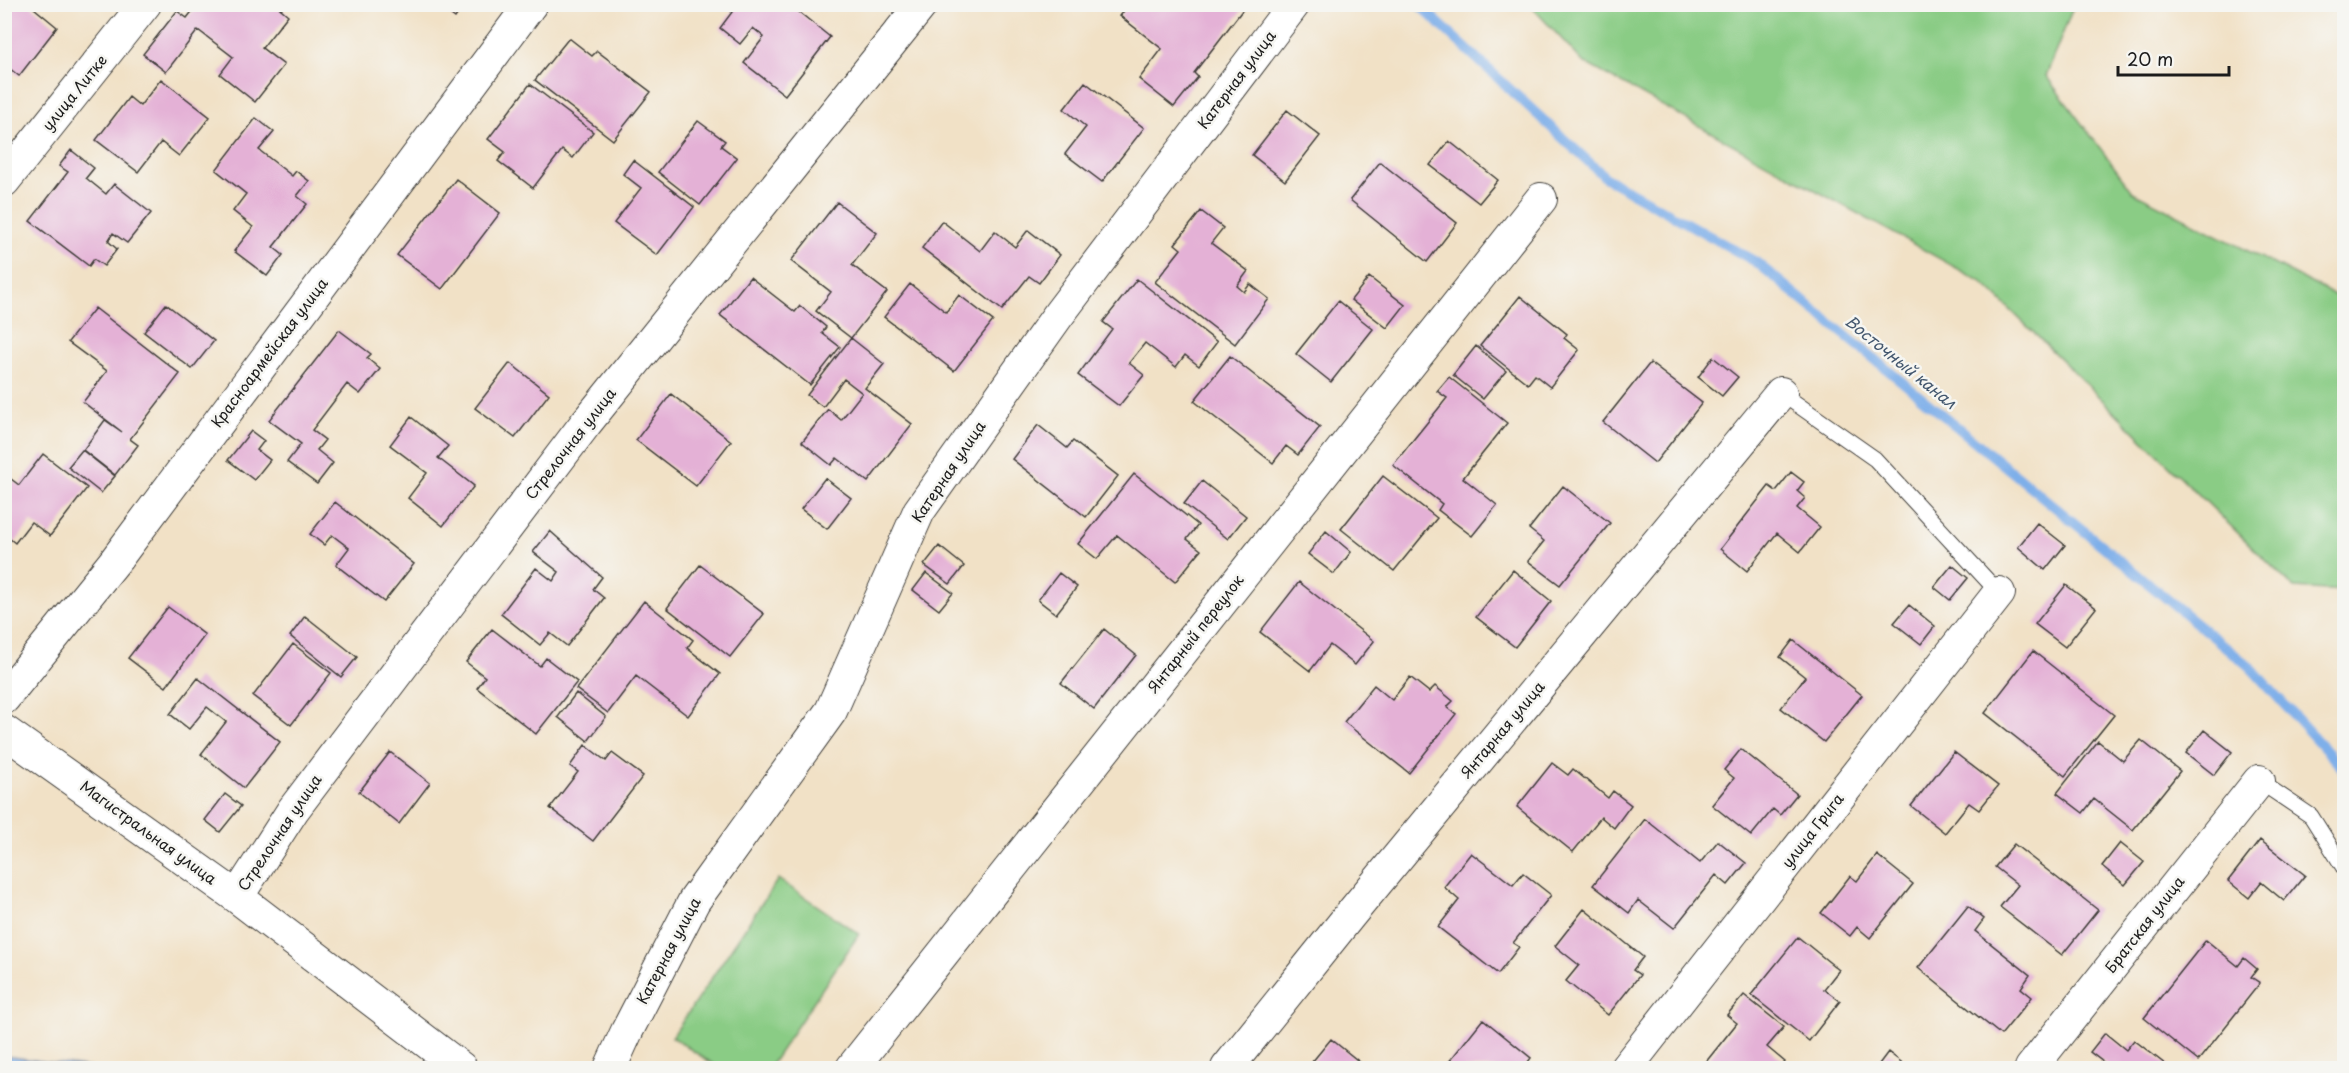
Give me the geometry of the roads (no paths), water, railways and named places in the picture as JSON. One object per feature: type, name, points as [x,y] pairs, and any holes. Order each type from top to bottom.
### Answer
[{"type":"street","name":"улица Литке","points":[[4,181],[145,4]]},
{"type":"street","name":"Красноармейская улица","points":[[4,698],[115,561],[531,4]]},
{"type":"street","name":"Стрелочная улица","points":[[237,897],[293,810],[586,423],[922,4]]},
{"type":"street","name":"Катерная улица","points":[[610,1068],[694,901],[831,711],[919,511],[1059,314],[1294,4]]},
{"type":"street","name":"Янтарный переулок","points":[[852,1068],[1541,199]]},
{"type":"street","name":"Янтарная улица","points":[[1227,1068],[1350,915],[1781,393]]},
{"type":"street","name":"улица Грига","points":[[1626,1068],[1999,592]]},
{"type":"street","name":"Магистральная улица","points":[[4,730],[237,897],[461,1068]]},
{"type":"street","name":"Братская улица","points":[[2031,1068],[2259,782]]},
{"type":"lane","points":[[1781,393],[1875,459],[1999,592]]},
{"type":"lane","points":[[2259,782],[2311,816],[2344,868]]},
{"type":"water","points":[[5,1056],[92,1068],[5,1068]]},
{"type":"waterway","name":"Восточный канал","points":[[1418,4],[1606,178],[1756,262],[2250,667],[2344,770]]}]
